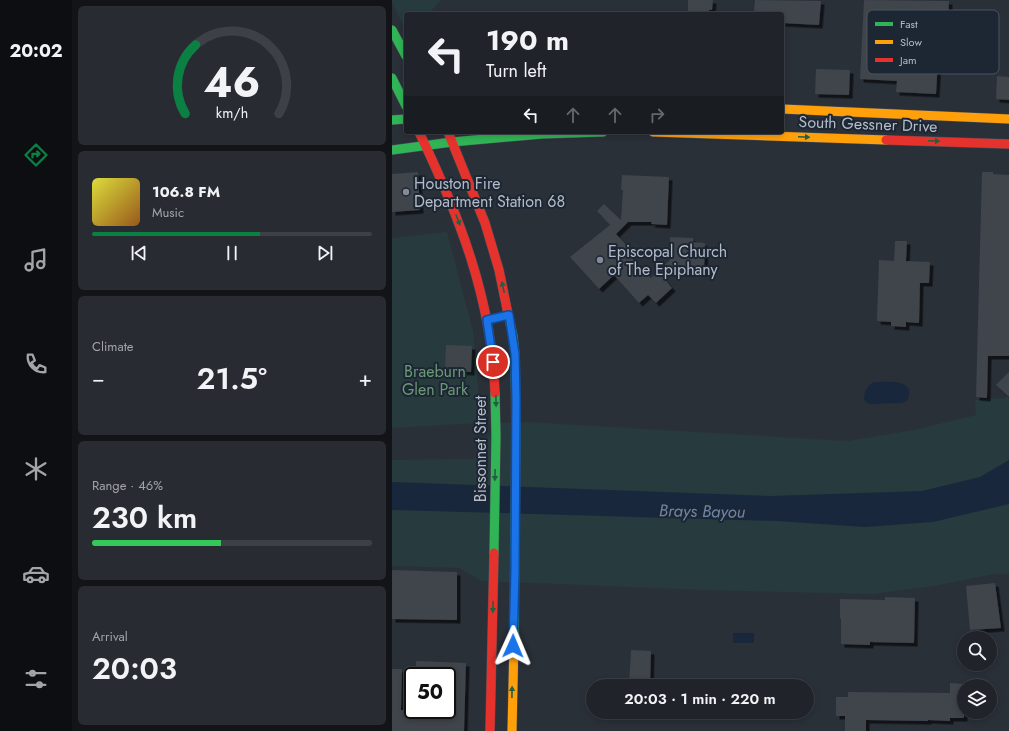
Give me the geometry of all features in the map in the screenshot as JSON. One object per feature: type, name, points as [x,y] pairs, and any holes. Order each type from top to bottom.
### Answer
[{"type":"main road","points":[[392,30],[404,52]]},
{"type":"main road","points":[[392,78],[404,102]]},
{"type":"main road","name":"South Gessner Drive","points":[[784,109],[978,121],[1009,119]]},
{"type":"main road","points":[[392,120],[404,119]]},
{"type":"main road","name":"Bissonnet Street","points":[[420,134],[456,214],[477,276],[515,354],[515,571],[503,631],[490,731]]},
{"type":"main road","name":"Bissonnet Street","points":[[449,134],[485,223],[499,270],[495,374],[496,436],[493,568],[503,631],[512,731]]},
{"type":"main road","points":[[392,150],[452,142],[542,134]]},
{"type":"main road","name":"South Gessner Drive","points":[[734,134],[979,140],[1009,144]]},
{"type":"green space","points":[[392,0],[441,0],[431,12],[404,12],[404,27],[392,3]]},
{"type":"green space","name":"Braeburn Glen Park","points":[[447,232],[473,331],[481,423],[392,428],[392,238]]},
{"type":"green space","points":[[1009,394],[1009,574],[994,574],[934,586],[873,594],[701,590],[482,581],[459,568],[392,566],[392,460],[474,459],[496,423],[527,422],[848,441],[914,430],[976,415],[975,400],[1005,398]]},
{"type":"water","points":[[874,382],[893,382],[905,385],[908,388],[909,394],[907,401],[902,403],[870,404],[866,402],[864,399],[866,391]]},
{"type":"water","name":"Brays Bayou","points":[[1009,460],[1009,504],[933,522],[865,527],[777,521],[392,510],[392,482],[770,496],[922,491],[980,477]]},
{"type":"water","points":[[733,633],[754,633],[754,643],[733,643]]},
{"type":"building","points":[[688,0],[713,0],[712,10],[709,10],[709,12],[688,12]]},
{"type":"building","points":[[755,0],[821,1],[819,25],[784,23],[784,12],[754,11]]},
{"type":"building","points":[[864,0],[949,1],[949,10],[867,10],[867,74],[937,74],[936,94],[896,92],[897,81],[860,79]]},
{"type":"building","points":[[816,69],[850,70],[849,95],[815,94]]},
{"type":"building","points":[[997,76],[1009,77],[1009,100],[996,99]]},
{"type":"building","name":"Houston Fire Department Station 68","points":[[418,172],[420,210],[392,212],[392,174]]},
{"type":"building","points":[[982,172],[993,172],[993,174],[1009,175],[1009,356],[988,356],[987,398],[976,397]]},
{"type":"building","points":[[622,175],[669,177],[667,225],[651,224],[652,222],[628,222],[616,234],[633,252],[629,255],[651,278],[670,260],[670,237],[693,238],[693,242],[705,243],[704,273],[659,272],[672,288],[656,303],[648,295],[639,303],[614,275],[599,289],[570,257],[610,225],[597,211],[604,204],[621,220],[623,190],[621,190]]},
{"type":"building","points":[[895,241],[907,241],[906,261],[930,262],[929,283],[920,283],[919,323],[906,322],[906,327],[891,326],[891,322],[877,321],[879,260],[894,261]]},
{"type":"building","points":[[446,345],[472,346],[471,372],[445,371]]},
{"type":"building","points":[[1009,372],[1009,397],[996,385]]},
{"type":"building","points":[[392,570],[457,572],[457,620],[392,619]]},
{"type":"building","points":[[995,583],[1001,628],[970,630],[966,586]]},
{"type":"building","points":[[885,597],[915,598],[914,643],[870,642],[870,645],[841,644],[840,599],[885,600]]},
{"type":"building","points":[[631,650],[651,651],[650,679],[629,679]]},
{"type":"building","points":[[416,661],[466,663],[464,731],[392,731],[392,669],[402,669],[401,710],[404,710],[404,719],[456,719],[456,667],[416,667]]},
{"type":"building","points":[[950,683],[957,684],[957,718],[950,718],[950,721],[866,720],[866,731],[845,731],[845,716],[836,716],[836,697],[848,697],[848,692],[950,693]]},
{"type":"traffic: fast","points":[[392,30],[404,52]]},
{"type":"traffic: fast","points":[[392,78],[404,102]]},
{"type":"traffic: fast","points":[[392,120],[404,119]]},
{"type":"traffic: fast","points":[[392,150],[452,142],[542,134]]},
{"type":"traffic: fast","points":[[508,314],[515,354],[516,430],[514,641]]},
{"type":"traffic: fast","points":[[494,553],[496,436],[495,393]]},
{"type":"traffic: slow","points":[[784,109],[1009,119]]},
{"type":"traffic: slow","points":[[711,134],[886,140]]},
{"type":"traffic: slow","points":[[512,731],[514,641]]},
{"type":"traffic: jam","points":[[420,134],[434,163],[460,226],[471,258],[487,324],[493,358],[495,393]]},
{"type":"traffic: jam","points":[[449,134],[485,223],[499,270],[508,314]]},
{"type":"traffic: jam","points":[[886,140],[1009,144]]},
{"type":"traffic: jam","points":[[490,731],[494,553]]},
{"type":"place","name":"Houston Fire Department Station 68","points":[[406,192]]},
{"type":"place","name":"Episcopal Church of The Epiphany","points":[[600,260]]},
{"type":"route","points":[[493,362],[487,320],[509,315],[515,354],[516,400],[513,646]]}]
